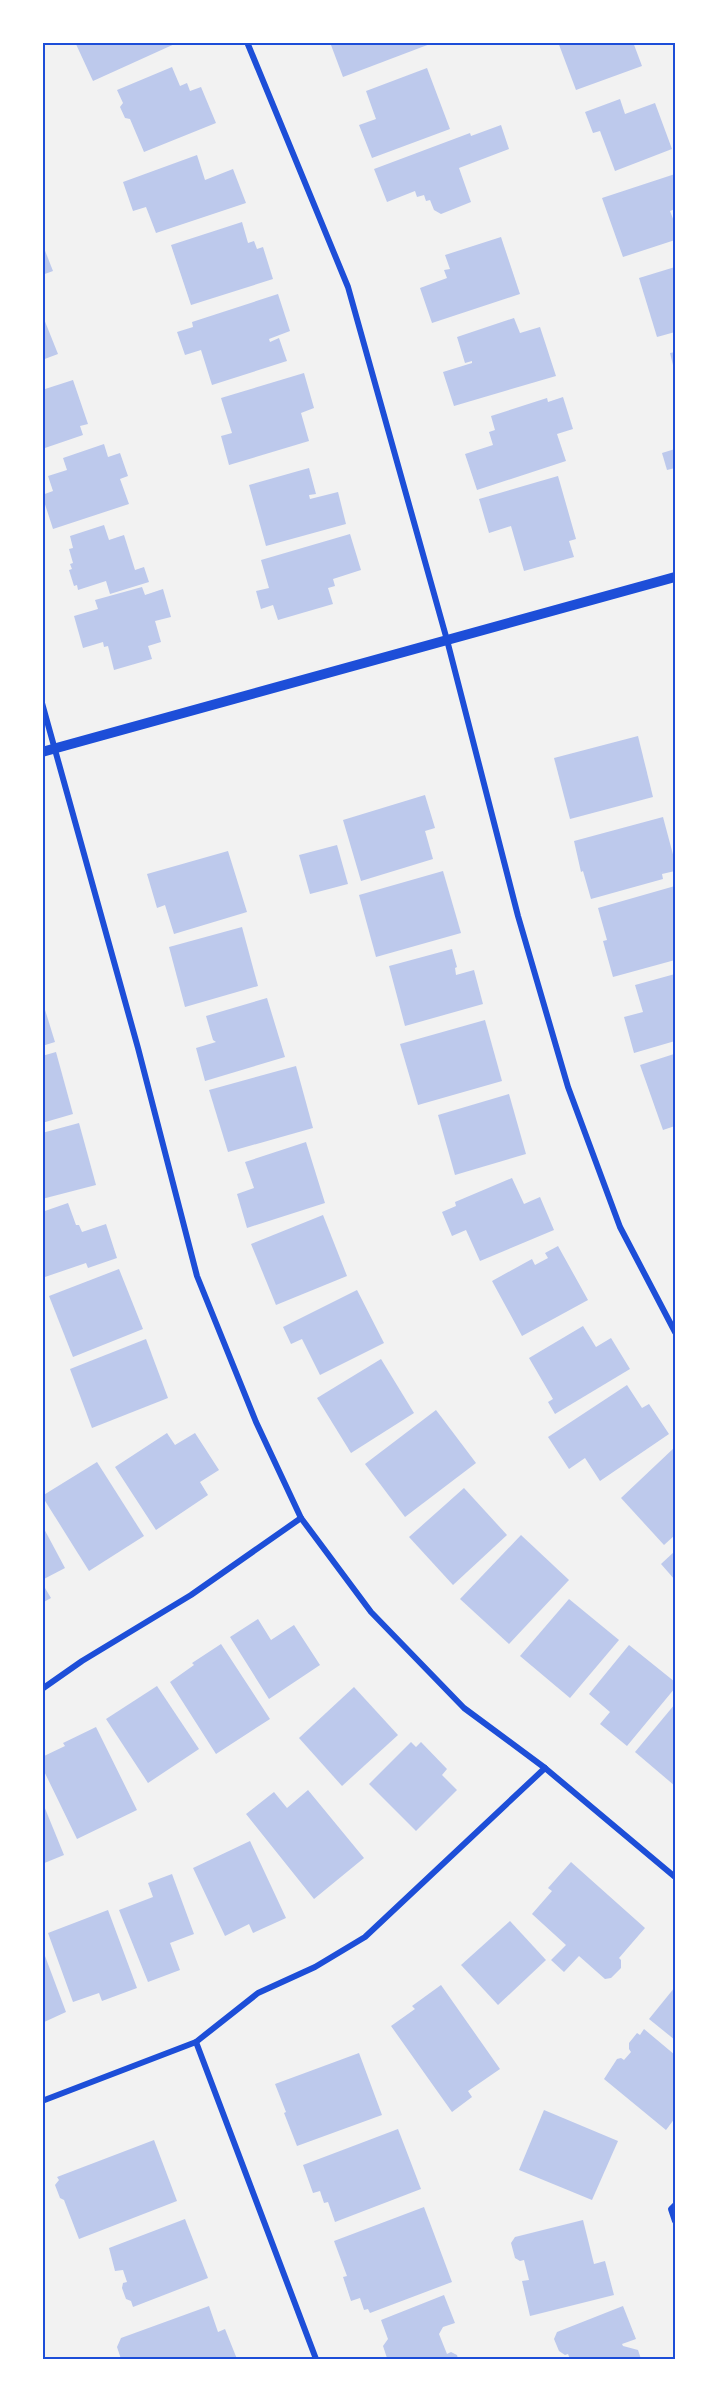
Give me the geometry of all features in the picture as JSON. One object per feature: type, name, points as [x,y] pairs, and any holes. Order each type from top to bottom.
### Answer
[{"type":"street","points":[[247,42],[348,287],[447,640],[518,916],[568,1087],[620,1227],[675,1332]]},
{"type":"street","points":[[42,752],[675,577]]},
{"type":"street","points":[[42,703],[198,1276],[256,1422],[301,1518],[371,1612],[464,1708],[545,1768],[675,1877]]},
{"type":"street","points":[[42,1689],[82,1661],[191,1595],[301,1518]]},
{"type":"street","points":[[42,2101],[196,2042],[258,1993],[315,1967],[364,1937],[545,1768]]},
{"type":"street","points":[[196,2042],[316,2359]]},
{"type":"street","points":[[675,2205],[671,2209],[675,2221]]},
{"type":"building","points":[[75,42],[179,42],[93,81]]},
{"type":"building","points":[[339,42],[429,42],[430,44],[343,77],[331,45]]},
{"type":"building","points":[[558,42],[633,42],[642,66],[576,90]]},
{"type":"building","points":[[172,67],[180,86],[187,83],[190,91],[201,87],[216,123],[144,152],[130,119],[125,118],[120,107],[123,103],[117,90]]},
{"type":"building","points":[[427,68],[450,129],[372,158],[359,125],[376,119],[366,91]]},
{"type":"building","points":[[620,99],[625,114],[655,103],[672,149],[615,171],[600,131],[593,133],[585,112]]},
{"type":"building","points":[[501,125],[509,149],[459,168],[471,202],[441,214],[434,210],[430,200],[426,201],[424,195],[417,197],[415,191],[387,202],[374,169],[470,133],[471,136]]},
{"type":"building","points":[[197,155],[205,180],[233,169],[246,203],[156,233],[146,207],[133,211],[123,182]]},
{"type":"building","points":[[675,174],[675,209],[670,211],[675,224],[675,240],[623,257],[602,198]]},
{"type":"building","points":[[242,222],[248,243],[254,241],[257,249],[263,247],[273,279],[191,305],[171,245]]},
{"type":"building","points":[[501,237],[520,294],[432,323],[420,288],[447,278],[444,270],[450,269],[445,255]]},
{"type":"building","points":[[42,243],[53,271],[42,275]]},
{"type":"building","points":[[675,267],[675,332],[657,337],[639,278]]},
{"type":"building","points":[[278,294],[290,331],[269,339],[270,342],[279,338],[287,361],[212,385],[201,350],[185,355],[177,332],[193,327],[192,322]]},
{"type":"building","points":[[42,314],[58,354],[42,360]]},
{"type":"building","points":[[514,318],[520,333],[540,327],[556,376],[454,406],[443,372],[472,363],[472,361],[465,363],[457,337]]},
{"type":"building","points":[[675,352],[675,368],[674,369],[670,353]]},
{"type":"building","points":[[304,373],[314,408],[301,413],[309,441],[229,465],[221,436],[232,433],[221,398]]},
{"type":"building","points":[[73,380],[88,424],[80,426],[83,435],[42,449],[42,390]]},
{"type":"building","points":[[563,397],[573,429],[557,434],[566,461],[477,490],[465,454],[493,445],[489,432],[495,430],[491,416],[547,398],[548,402]]},
{"type":"building","points":[[104,444],[108,457],[120,453],[128,476],[120,479],[129,504],[53,529],[42,495],[53,491],[48,476],[67,470],[63,458]]},
{"type":"building","points":[[675,449],[675,468],[667,470],[662,453]]},
{"type":"building","points":[[309,468],[316,494],[309,495],[310,499],[338,492],[346,524],[266,546],[249,485]]},
{"type":"building","points":[[558,476],[576,539],[569,541],[574,557],[524,571],[511,526],[489,533],[479,499]]},
{"type":"building","points":[[104,525],[109,540],[124,535],[135,570],[144,567],[149,582],[110,594],[106,581],[78,590],[77,585],[74,586],[69,570],[72,569],[70,564],[73,563],[69,549],[73,548],[70,536]]},
{"type":"building","points":[[350,534],[361,570],[333,579],[335,586],[328,588],[333,604],[278,620],[273,605],[261,609],[256,591],[269,588],[261,560]]},
{"type":"building","points":[[142,587],[145,595],[163,589],[171,617],[155,621],[161,642],[148,646],[152,659],[114,670],[108,646],[104,647],[103,642],[83,648],[74,616],[98,609],[95,600]]},
{"type":"building","points":[[638,736],[653,797],[570,819],[554,758]]},
{"type":"building","points":[[425,795],[435,828],[425,831],[433,859],[361,881],[343,820]]},
{"type":"building","points":[[663,817],[675,862],[675,871],[662,874],[663,879],[591,899],[583,871],[581,872],[574,841]]},
{"type":"building","points":[[337,845],[348,884],[310,894],[299,855]]},
{"type":"building","points":[[228,851],[247,912],[174,934],[165,905],[157,908],[147,874]]},
{"type":"building","points":[[443,871],[461,933],[376,957],[359,895]]},
{"type":"building","points":[[675,886],[675,960],[613,977],[603,941],[607,940],[598,908]]},
{"type":"building","points":[[242,927],[258,986],[185,1007],[169,947]]},
{"type":"building","points":[[452,949],[457,967],[455,968],[456,975],[474,970],[483,1004],[405,1026],[389,966]]},
{"type":"building","points":[[675,974],[675,1041],[634,1053],[624,1017],[643,1012],[635,985]]},
{"type":"building","points":[[267,998],[285,1057],[205,1081],[196,1048],[216,1042],[213,1040],[206,1016]]},
{"type":"building","points":[[42,1000],[55,1042],[42,1046]]},
{"type":"building","points":[[485,1020],[502,1081],[418,1105],[400,1044]]},
{"type":"building","points":[[56,1052],[73,1114],[42,1123],[42,1056]]},
{"type":"building","points":[[674,1054],[675,1126],[663,1130],[640,1065]]},
{"type":"building","points":[[296,1066],[313,1128],[228,1152],[209,1090]]},
{"type":"building","points":[[509,1094],[526,1154],[455,1175],[438,1115]]},
{"type":"building","points":[[79,1123],[96,1185],[42,1199],[42,1133]]},
{"type":"building","points":[[306,1142],[325,1203],[247,1228],[237,1194],[254,1188],[245,1162]]},
{"type":"building","points":[[512,1178],[524,1204],[540,1197],[554,1230],[480,1261],[466,1230],[452,1236],[442,1212],[456,1206],[455,1202]]},
{"type":"building","points":[[68,1203],[76,1225],[79,1225],[82,1232],[106,1224],[117,1258],[88,1268],[86,1263],[42,1278],[42,1212]]},
{"type":"building","points":[[323,1215],[347,1276],[276,1305],[251,1244]]},
{"type":"building","points":[[558,1246],[588,1300],[522,1336],[492,1281],[532,1259],[535,1265],[548,1258],[545,1253]]},
{"type":"building","points":[[119,1269],[143,1329],[73,1357],[49,1296]]},
{"type":"building","points":[[357,1290],[384,1343],[320,1375],[302,1339],[291,1344],[283,1327]]},
{"type":"building","points":[[583,1326],[596,1347],[611,1338],[630,1369],[555,1414],[548,1402],[553,1399],[529,1358]]},
{"type":"building","points":[[146,1339],[168,1398],[92,1428],[70,1369]]},
{"type":"building","points":[[381,1359],[414,1413],[351,1453],[317,1398]]},
{"type":"building","points":[[627,1385],[642,1408],[649,1404],[669,1434],[600,1481],[585,1458],[569,1469],[548,1437]]},
{"type":"building","points":[[436,1410],[476,1463],[405,1517],[365,1464]]},
{"type":"building","points":[[167,1433],[175,1445],[195,1433],[219,1470],[200,1482],[208,1495],[156,1530],[115,1467]]},
{"type":"building","points":[[675,1447],[675,1535],[664,1545],[621,1498]]},
{"type":"building","points":[[97,1462],[144,1536],[89,1571],[42,1496]]},
{"type":"building","points":[[464,1488],[507,1535],[453,1585],[409,1537]]},
{"type":"building","points":[[42,1525],[65,1568],[42,1580]]},
{"type":"building","points":[[521,1535],[569,1580],[509,1644],[460,1599]]},
{"type":"building","points":[[675,1551],[675,1580],[661,1564]]},
{"type":"building","points":[[42,1583],[51,1598],[42,1603]]},
{"type":"building","points":[[569,1599],[619,1640],[570,1698],[520,1656]]},
{"type":"building","points":[[258,1619],[271,1640],[294,1625],[320,1665],[269,1699],[230,1637]]},
{"type":"building","points":[[221,1644],[270,1719],[216,1754],[170,1682],[194,1665],[192,1663]]},
{"type":"building","points":[[629,1645],[675,1682],[675,1688],[627,1746],[600,1724],[610,1712],[589,1694]]},
{"type":"building","points":[[157,1686],[199,1749],[148,1783],[106,1719]]},
{"type":"building","points":[[354,1687],[398,1735],[342,1786],[299,1738]]},
{"type":"building","points":[[675,1704],[675,1786],[635,1752]]},
{"type":"building","points":[[96,1727],[137,1810],[77,1839],[42,1767],[42,1757],[65,1746],[63,1743]]},
{"type":"building","points":[[411,1742],[416,1747],[421,1742],[447,1769],[442,1775],[457,1790],[416,1831],[369,1784]]},
{"type":"building","points":[[308,1790],[364,1858],[314,1899],[246,1814],[274,1792],[287,1808]]},
{"type":"building","points":[[42,1801],[64,1855],[42,1864]]},
{"type":"building","points":[[250,1841],[286,1918],[253,1933],[249,1924],[225,1936],[193,1868]]},
{"type":"building","points":[[571,1862],[645,1928],[619,1958],[621,1968],[611,1978],[605,1979],[579,1956],[564,1972],[551,1960],[566,1945],[532,1914],[552,1891],[548,1888]]},
{"type":"building","points":[[172,1874],[194,1934],[170,1943],[180,1970],[148,1982],[119,1910],[153,1897],[148,1883]]},
{"type":"building","points":[[108,1910],[137,1988],[102,2001],[99,1993],[73,2002],[48,1933]]},
{"type":"building","points":[[510,1921],[546,1960],[498,2005],[461,1965]]},
{"type":"building","points":[[42,1948],[66,2012],[42,2023]]},
{"type":"building","points":[[441,1985],[500,2069],[468,2091],[472,2097],[452,2112],[391,2026],[415,2009],[412,2006]]},
{"type":"building","points":[[675,1987],[675,2040],[649,2019]]},
{"type":"building","points":[[644,2029],[675,2055],[675,2118],[666,2130],[604,2079],[617,2059],[624,2060],[631,2052],[629,2043],[637,2033],[640,2035]]},
{"type":"building","points":[[359,2053],[382,2115],[297,2146],[275,2084]]},
{"type":"building","points":[[544,2110],[618,2141],[592,2200],[519,2170]]},
{"type":"building","points":[[398,2129],[421,2189],[335,2222],[328,2202],[324,2203],[320,2191],[313,2193],[303,2165]]},
{"type":"building","points":[[154,2140],[177,2201],[79,2239],[64,2200],[60,2198],[55,2185],[59,2180],[57,2177]]},
{"type":"building","points":[[424,2207],[452,2282],[370,2313],[368,2309],[364,2310],[360,2298],[351,2301],[343,2277],[347,2276],[334,2241]]},
{"type":"building","points":[[185,2219],[208,2278],[133,2307],[131,2301],[126,2299],[122,2288],[123,2283],[127,2282],[123,2270],[115,2271],[109,2248]]},
{"type":"building","points":[[583,2220],[594,2264],[605,2261],[614,2295],[530,2316],[522,2281],[529,2280],[524,2260],[520,2261],[515,2258],[511,2243],[515,2237]]},
{"type":"building","points":[[444,2295],[455,2323],[443,2327],[439,2334],[447,2354],[451,2352],[457,2355],[458,2359],[387,2358],[383,2346],[388,2339],[381,2320]]},
{"type":"building","points":[[209,2306],[218,2332],[225,2329],[237,2359],[121,2359],[117,2347],[121,2338]]},
{"type":"building","points":[[623,2306],[636,2339],[622,2344],[638,2350],[641,2359],[570,2359],[568,2354],[565,2355],[559,2351],[554,2339],[557,2332]]}]
